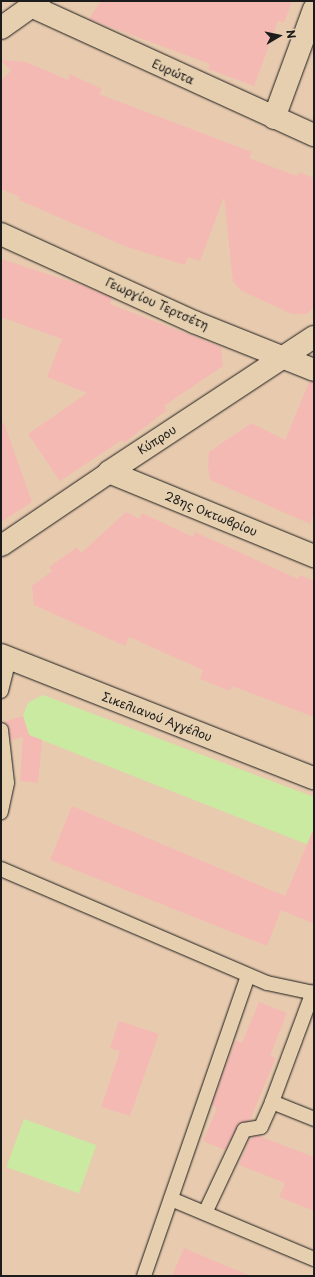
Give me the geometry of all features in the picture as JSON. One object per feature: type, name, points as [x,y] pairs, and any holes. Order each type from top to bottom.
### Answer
[{"type":"street","points":[[1,28],[36,4]]},
{"type":"street","name":"Ευρώτα","points":[[36,4],[274,118],[314,135]]},
{"type":"street","points":[[274,118],[314,9]]},
{"type":"street","name":"Γεωργίου Τερτσέτη","points":[[1,234],[283,358],[314,370]]},
{"type":"street","name":"Κύπρου","points":[[1,545],[314,337]]},
{"type":"street","name":"28ης Οκτωβρίου","points":[[109,472],[314,556]]},
{"type":"street","name":"Σικελιανού Αγγέλου","points":[[5,658],[314,778]]},
{"type":"lane","points":[[1,691],[5,658]]},
{"type":"lane","points":[[1,730],[7,783],[1,812]]},
{"type":"lane","points":[[1,869],[248,975],[313,993],[272,1102],[260,1128],[244,1130],[205,1213]]},
{"type":"lane","points":[[144,1276],[248,975]]},
{"type":"lane","points":[[272,1102],[314,1119]]},
{"type":"lane","points":[[171,1199],[314,1259]]},
{"type":"green space","points":[[43,695],[314,797],[314,847],[29,735],[23,716],[28,703]]},
{"type":"green space","points":[[24,1119],[96,1145],[79,1193],[7,1167]]},
{"type":"building","points":[[101,1],[292,1],[284,23],[278,21],[254,86],[208,69],[210,64],[89,19]]},
{"type":"building","points":[[1,60],[26,62],[68,80],[70,74],[102,89],[99,94],[252,152],[249,158],[297,176],[299,172],[314,178],[314,307],[307,314],[292,314],[242,291],[233,282],[224,197],[200,261],[188,257],[185,265],[127,247],[19,200],[20,197],[1,189],[1,80],[11,71]]},
{"type":"building","points":[[1,259],[84,286],[112,298],[110,304],[221,347],[223,366],[164,406],[167,410],[124,443],[122,440],[60,481],[28,434],[87,393],[47,377],[62,339],[1,317]]},
{"type":"building","points":[[309,382],[314,382],[314,513],[310,524],[210,480],[208,466],[209,452],[251,423],[285,440]]},
{"type":"building","points":[[1,423],[4,423],[32,502],[1,522]]},
{"type":"building","points":[[126,512],[140,519],[142,513],[193,537],[195,532],[298,579],[300,575],[314,581],[314,717],[232,686],[230,691],[200,679],[203,670],[129,637],[125,646],[34,605],[32,586],[52,571],[49,567],[77,547],[81,553]]},
{"type":"building","points":[[23,716],[29,735],[42,740],[38,783],[20,781],[23,737],[11,740],[8,725],[3,722]]},
{"type":"building","points":[[72,806],[285,896],[314,828],[314,924],[281,910],[267,946],[50,860]]},
{"type":"building","points":[[259,1002],[287,1013],[270,1056],[276,1058],[250,1120],[239,1124],[225,1150],[203,1141],[217,1108],[212,1105],[236,1040],[242,1043]]},
{"type":"building","points":[[119,1021],[159,1034],[130,1116],[101,1107],[120,1051],[110,1048]]},
{"type":"building","points":[[259,1136],[314,1157],[314,1211],[279,1197],[285,1183],[239,1165],[250,1138]]},
{"type":"building","points":[[184,1248],[250,1276],[172,1276]]}]
